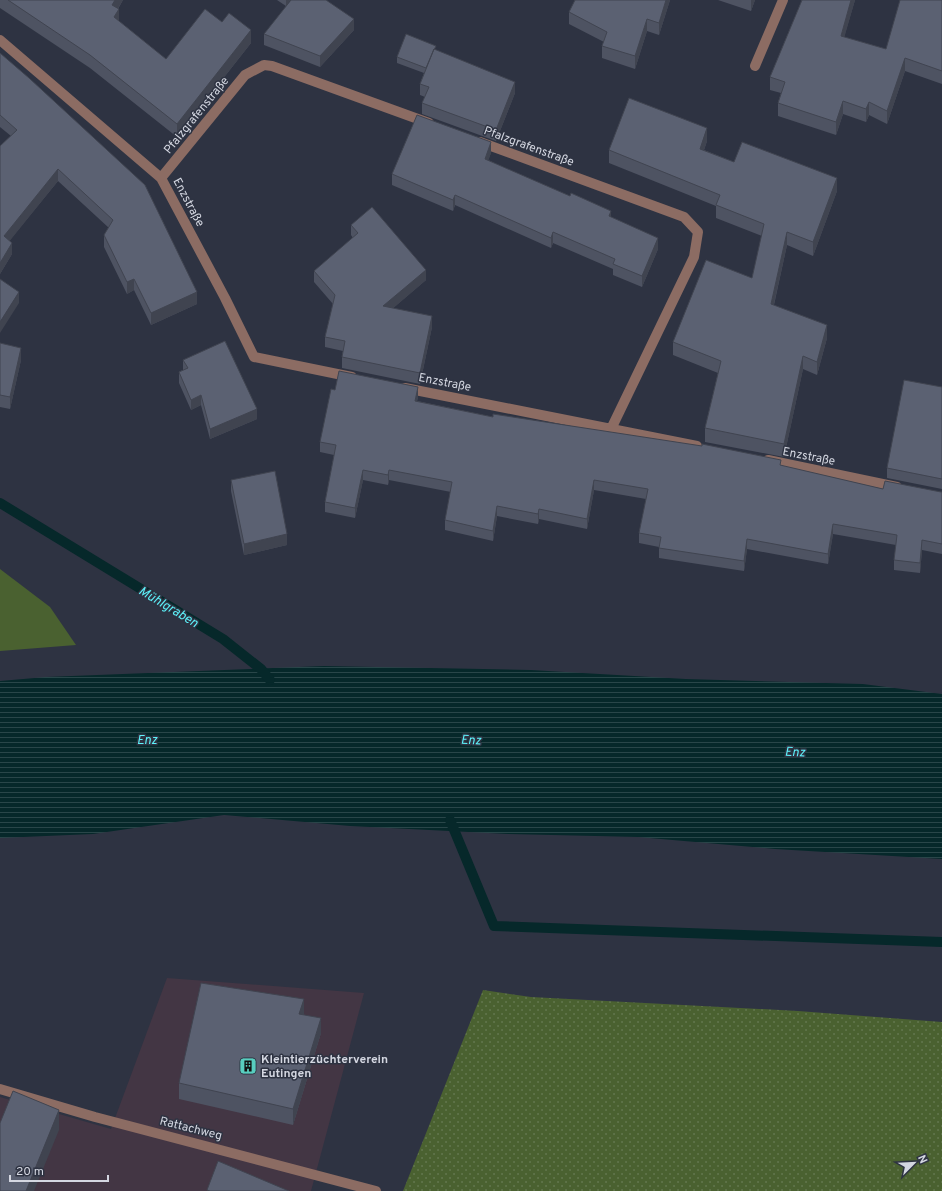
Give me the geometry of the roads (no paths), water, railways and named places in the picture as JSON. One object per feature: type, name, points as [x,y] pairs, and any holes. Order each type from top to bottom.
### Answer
[{"type":"street","points":[[755,66],[783,0]]},
{"type":"street","name":"Enzstraße","points":[[0,40],[162,178],[225,298],[254,358],[362,379]]},
{"type":"street","name":"Pfalzgrafenstraße","points":[[162,178],[245,75],[264,66],[272,66],[440,127]]},
{"type":"street","name":"Pfalzgrafenstraße","points":[[470,138],[684,217],[698,232],[694,257],[611,429]]},
{"type":"street","name":"Enzstraße","points":[[394,386],[704,448]]},
{"type":"street","name":"Enzstraße","points":[[757,458],[904,488]]},
{"type":"street","name":"Rattachweg","points":[[0,1089],[95,1117],[376,1191]]},
{"type":"water","name":"Enz","points":[[324,666],[531,670],[686,679],[863,684],[942,694],[942,859],[775,849],[638,837],[508,834],[350,826],[224,815],[93,834],[0,838],[0,681],[46,677]]},
{"type":"waterway","name":"Mühlgraben","points":[[0,503],[223,639],[261,669],[270,680]]},
{"type":"waterway","points":[[450,820],[494,926],[942,942]]},
{"type":"place","name":"Kleintierzüchterverein Eutingen","points":[[248,1066]]}]
